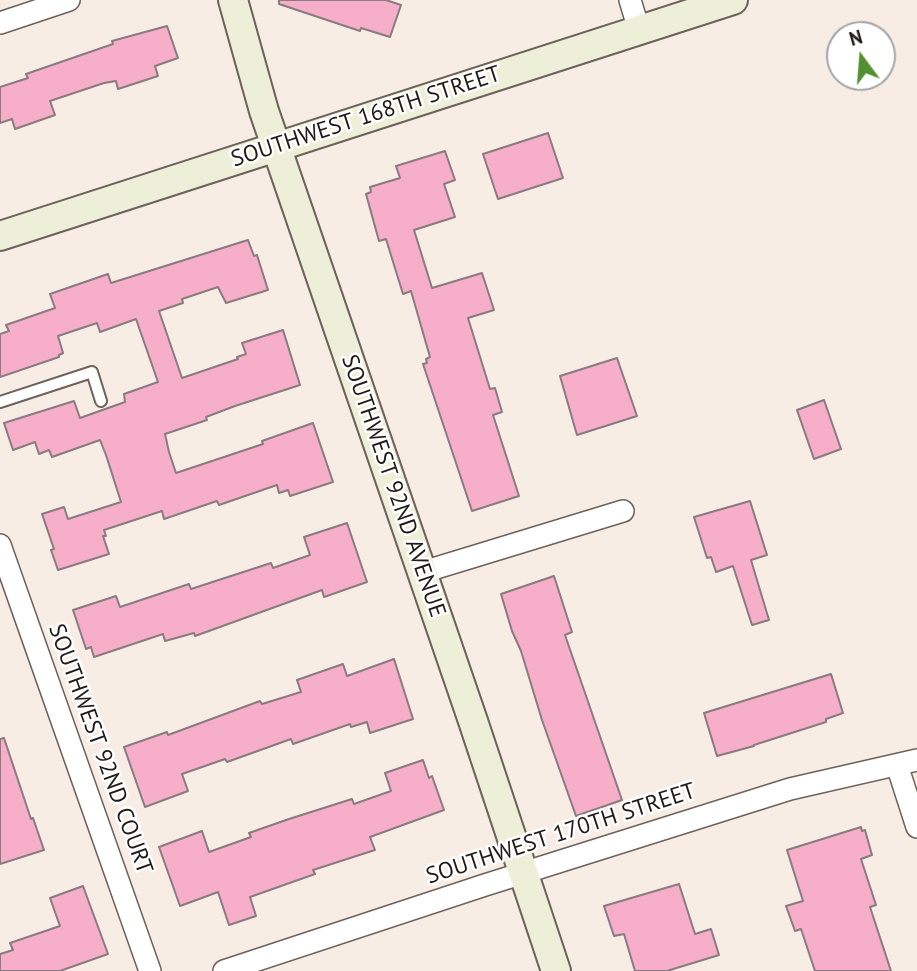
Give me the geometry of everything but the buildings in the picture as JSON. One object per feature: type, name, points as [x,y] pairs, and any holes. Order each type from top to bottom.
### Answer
[{"type":"street","points":[[0,23],[69,0]]},
{"type":"street","name":"SOUTHWEST 92ND AVENUE","points":[[233,0],[261,100],[556,971]]},
{"type":"street","points":[[630,0],[639,30]]},
{"type":"street","name":"SOUTHWEST 168TH STREET","points":[[0,236],[733,0]]},
{"type":"street","points":[[423,572],[623,511]]},
{"type":"street","name":"SOUTHWEST 92ND COURT","points":[[0,545],[150,971]]},
{"type":"street","points":[[907,763],[917,827]]},
{"type":"street","name":"SOUTHWEST 170TH STREET","points":[[224,971],[790,789],[907,763]]},
{"type":"lane","points":[[0,402],[92,372],[101,401]]}]
